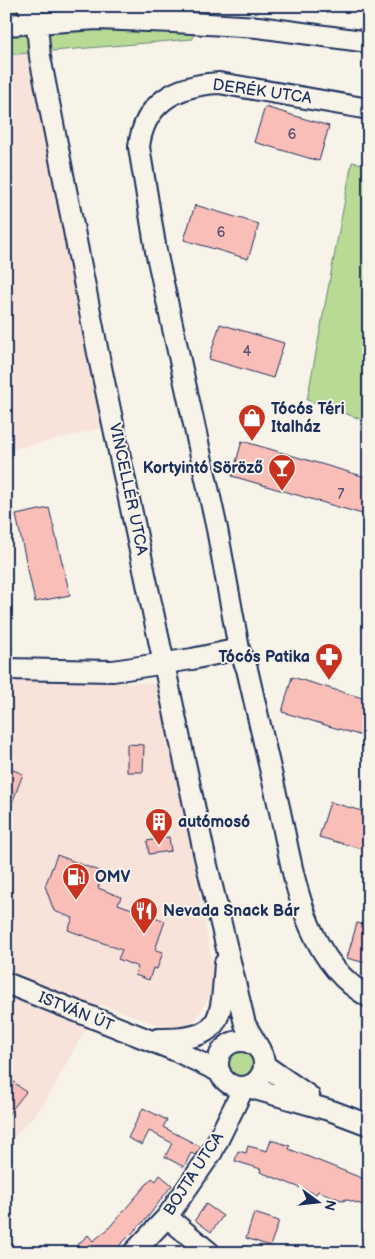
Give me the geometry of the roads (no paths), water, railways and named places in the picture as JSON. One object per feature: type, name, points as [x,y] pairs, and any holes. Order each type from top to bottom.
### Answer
[{"type":"street","points":[[28,6],[38,24]]},
{"type":"street","points":[[6,25],[97,19],[174,22],[258,27],[369,42]]},
{"type":"street","name":"VINCELLÉR UTCA","points":[[38,24],[42,66],[89,306],[226,951],[245,1024],[262,1058]]},
{"type":"street","name":"DERÉK UTCA","points":[[239,649],[217,529],[156,251],[140,165],[138,147],[140,130],[158,104],[185,88],[219,83],[369,109]]},
{"type":"street","points":[[6,669],[113,671],[165,664],[239,649],[247,669],[296,890],[315,938],[333,966],[359,992],[369,998]]},
{"type":"street","points":[[147,1039],[192,1038],[214,1024],[222,1003],[226,951]]},
{"type":"street","name":"VINCELLÉR UTCA","points":[[226,951],[230,1008],[229,1045]]},
{"type":"street","name":"ISTVÁN ÚT","points":[[6,983],[147,1039],[220,1072]]},
{"type":"street","name":"ISTVÁN ÚT","points":[[147,1039],[229,1045]]},
{"type":"street","points":[[332,1111],[279,1078],[245,1042],[229,1045],[219,1060],[220,1072],[229,1084],[332,1111],[369,1124]]},
{"type":"street","points":[[246,1087],[259,1079],[262,1058]]},
{"type":"street","name":"BOJTA UTCA","points":[[133,1253],[167,1217],[212,1152],[246,1087]]},
{"type":"street","points":[[167,1217],[210,1253]]},
{"type":"place","name":"Tócós Téri Italház","points":[[252,442]]},
{"type":"place","name":"Kortyintó Söröző","points":[[282,492]]},
{"type":"place","name":"Tócós Patika","points":[[329,681]]},
{"type":"place","name":"autómosó","points":[[159,846]]},
{"type":"place","name":"OMV","points":[[76,901]]},
{"type":"place","name":"Nevada Snack Bár","points":[[144,935]]}]
